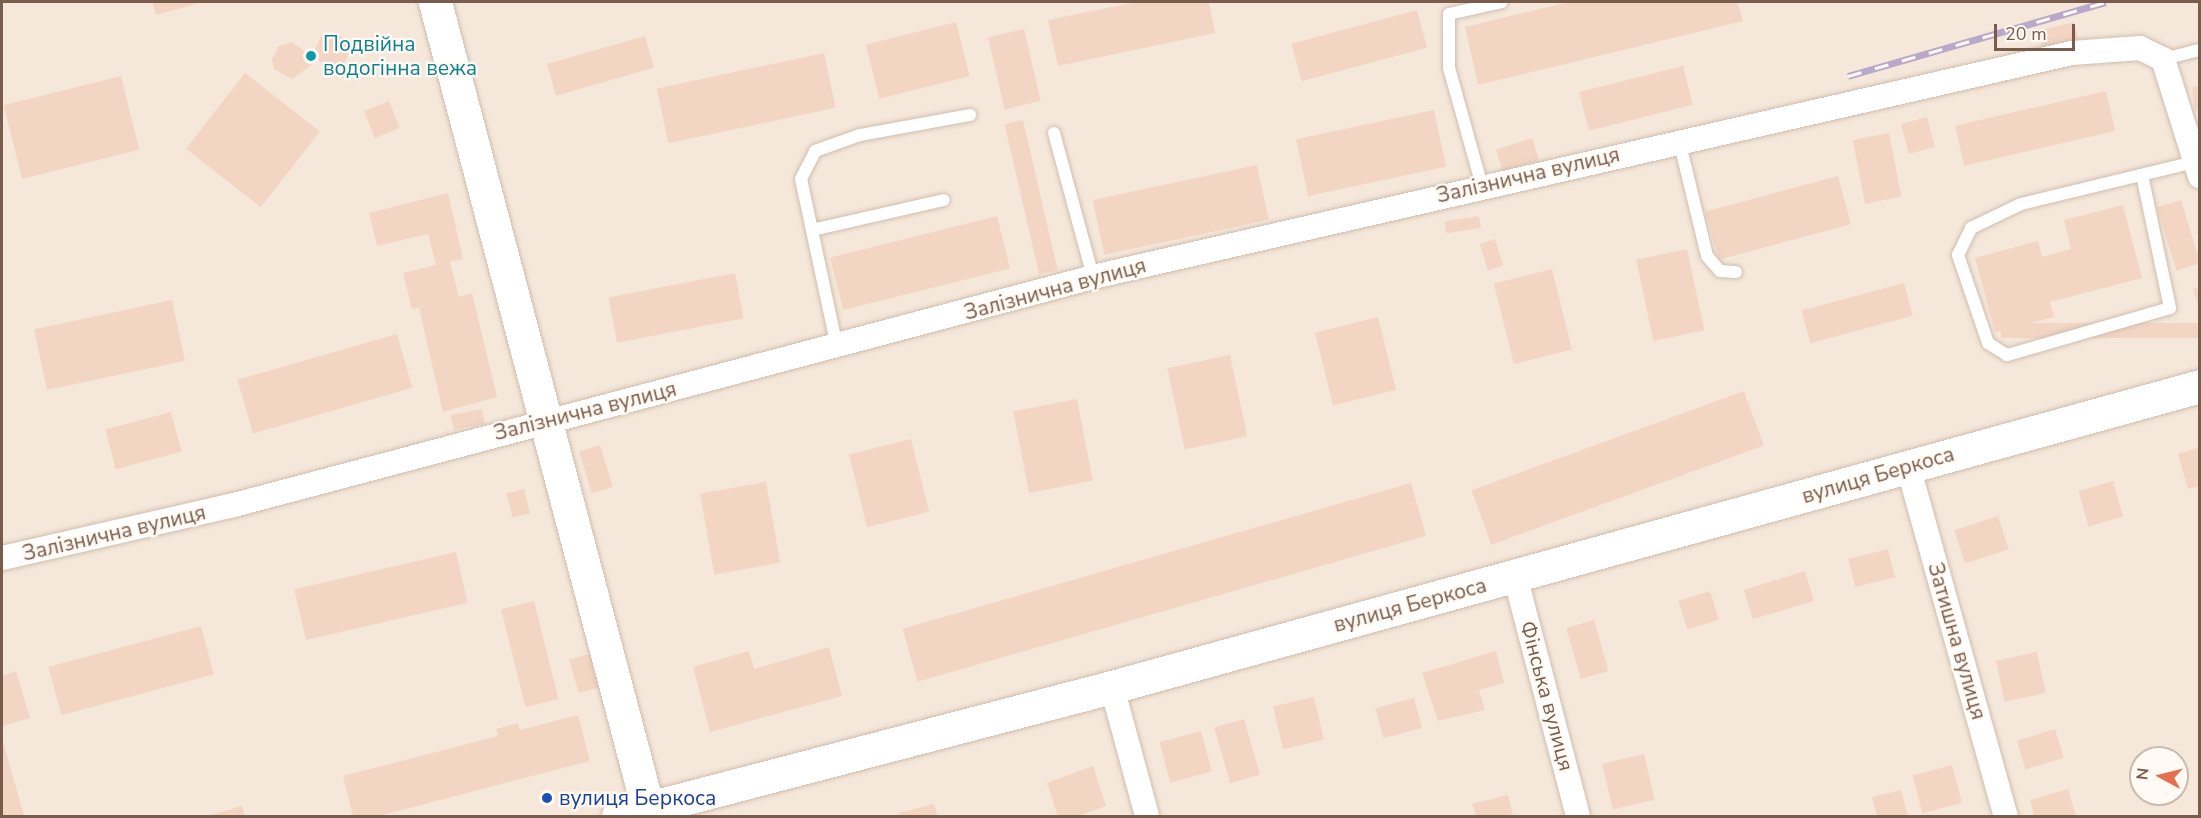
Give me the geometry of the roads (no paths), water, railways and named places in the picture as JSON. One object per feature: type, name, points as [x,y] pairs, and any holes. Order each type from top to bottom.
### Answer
[{"type":"street","points":[[439,15],[543,422],[633,813]]},
{"type":"street","name":"Залізнична вулиця","points":[[2,558],[234,505],[543,422],[837,347],[1093,277],[1679,140],[2115,48],[2140,48],[2163,59]]},
{"type":"street","points":[[2163,59],[2197,169]]},
{"type":"street","name":"вулиця Беркоса","points":[[633,813],[1112,687],[2199,386]]},
{"type":"street","name":"Затишна вулиця","points":[[1908,466],[2006,816]]},
{"type":"street","name":"Фінська вулиця","points":[[1515,576],[1578,816]]},
{"type":"street","points":[[1112,687],[1147,816]]},
{"type":"lane","points":[[1482,186],[1449,68],[1449,14],[1502,2]]},
{"type":"lane","points":[[2163,59],[2199,50]]},
{"type":"lane","points":[[837,347],[801,179],[815,151],[860,135],[970,115]]},
{"type":"lane","points":[[1054,133],[1093,277]]},
{"type":"lane","points":[[1679,140],[1707,256],[1720,271],[1736,272]]},
{"type":"lane","points":[[2142,175],[2170,308],[2007,355],[1988,343],[1958,255],[1971,228],[2020,204],[2142,175],[2197,169]]},
{"type":"lane","points":[[812,230],[944,200]]},
{"type":"railway","points":[[1848,76],[2106,2]]},
{"type":"place","name":"Подвійна водогінна вежа","points":[[311,56]]},
{"type":"place","name":"вулиця Беркоса","points":[[547,798]]}]
